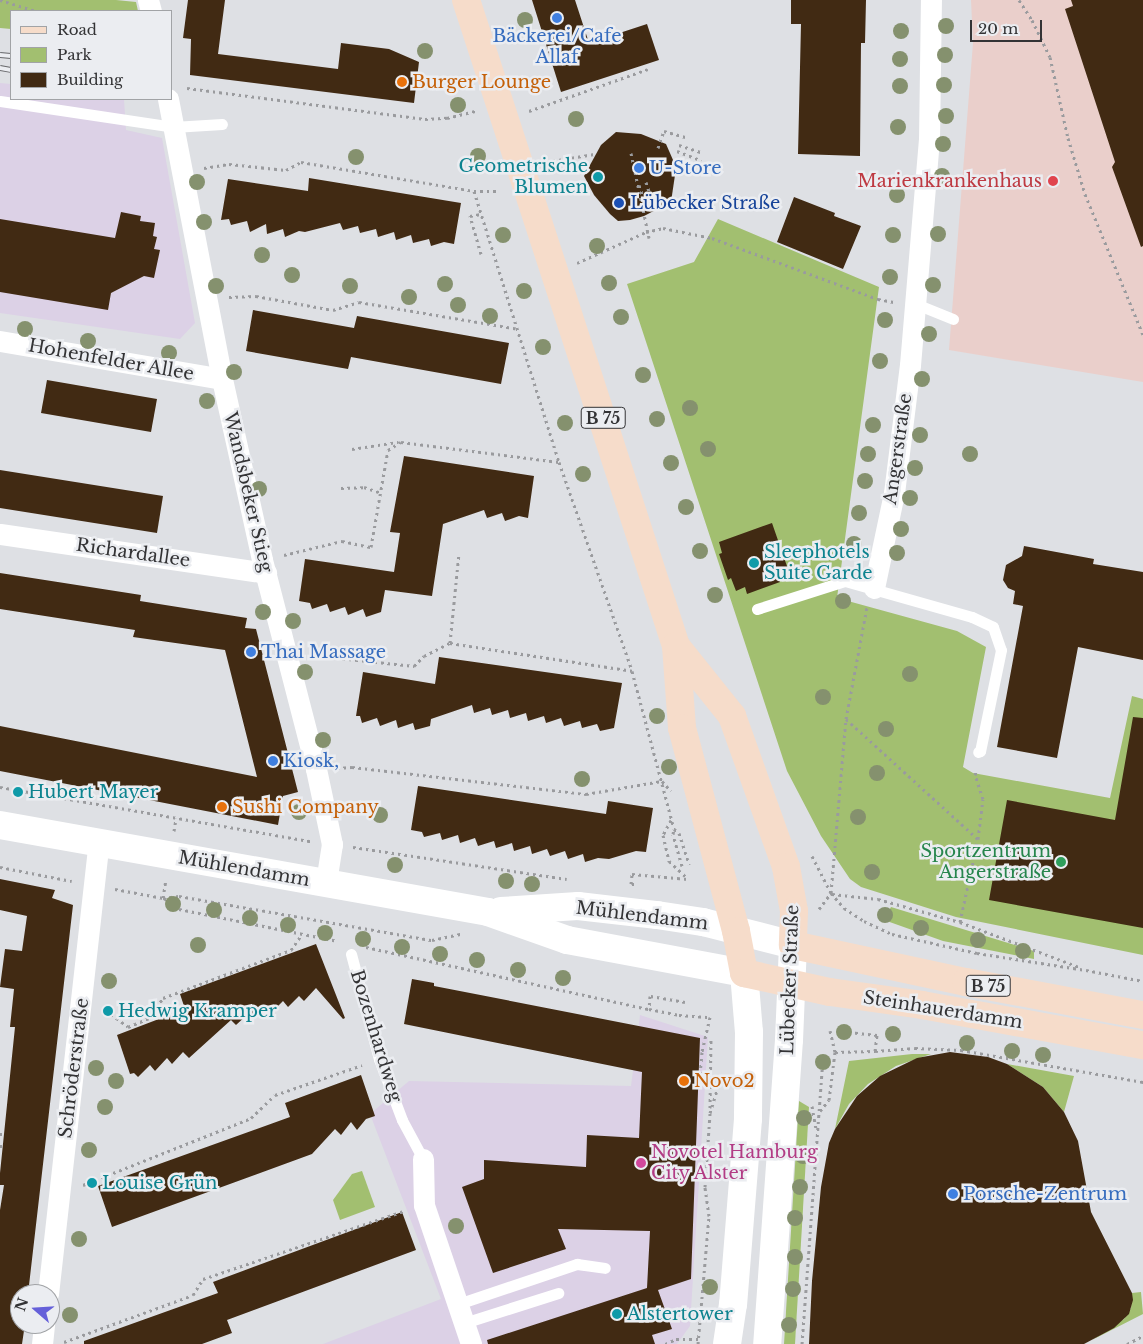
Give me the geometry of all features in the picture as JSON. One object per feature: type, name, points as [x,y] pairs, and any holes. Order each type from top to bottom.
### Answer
[{"type":"main road","name":"Lübecker Straße","points":[[466,0],[556,272],[676,646],[682,728],[736,930],[744,973],[748,1032],[748,1120],[733,1304],[727,1344]]},
{"type":"main road","name":"Lübecker Straße","points":[[676,646],[732,716],[786,867],[794,911],[792,984],[767,1344]]},
{"type":"main road","name":"Mühlendamm","points":[[0,825],[488,912],[567,940],[744,973]]},
{"type":"main road","name":"Mühlendamm","points":[[488,912],[578,906],[685,919],[793,945]]},
{"type":"main road","name":"Steinhauerdamm","points":[[793,945],[966,982],[1143,1015]]},
{"type":"main road","name":"Steinhauerdamm","points":[[744,973],[792,984],[1143,1045]]},
{"type":"street","name":"Angerstraße","points":[[874,588],[894,493],[916,304],[929,140],[930,0]]},
{"type":"street","name":"Wandsbeker Stieg","points":[[174,93],[174,127],[222,379],[264,566],[316,769],[332,844],[326,883]]},
{"type":"street","name":"Hohenfelder Allee","points":[[0,341],[222,379]]},
{"type":"street","name":"Richardallee","points":[[0,534],[264,566]]},
{"type":"street","name":"Schröderstraße","points":[[49,1284],[99,842]]},
{"type":"street","name":"Bozenhardweg","points":[[423,1159],[424,1205],[471,1344]]},
{"type":"lane","points":[[0,101],[174,127],[222,124]]},
{"type":"lane","points":[[916,304],[953,319]]},
{"type":"lane","points":[[757,609],[845,581],[972,617],[993,627],[1001,650],[979,752]]},
{"type":"lane","name":"Bozenhardweg","points":[[351,954],[379,1059],[402,1120],[423,1159]]},
{"type":"lane","points":[[461,1313],[577,1264],[605,1268]]},
{"type":"lane","points":[[461,1313],[558,1292]]},
{"type":"path","points":[[0,0],[34,10]]},
{"type":"path","points":[[1020,0],[1050,56],[1068,138],[1085,194],[1143,335]]},
{"type":"path","points":[[174,93],[425,119],[447,118],[502,112],[648,69]]},
{"type":"path","points":[[658,148],[664,131],[685,136]]},
{"type":"path","points":[[679,144],[703,154]]},
{"type":"path","points":[[677,151],[701,160]]},
{"type":"path","points":[[631,153],[648,238]]},
{"type":"path","points":[[181,167],[209,168],[228,164],[286,170],[301,162],[474,191],[524,178],[594,154]]},
{"type":"path","points":[[646,182],[654,206]]},
{"type":"path","points":[[639,184],[647,208]]},
{"type":"path","points":[[474,191],[559,462],[632,671],[672,819],[673,834],[682,866]]},
{"type":"path","points":[[481,214],[470,216],[481,254]]},
{"type":"path","points":[[556,272],[646,232],[663,228],[712,238],[878,300],[916,304]]},
{"type":"path","points":[[206,298],[256,296],[333,310],[360,302],[518,330]]},
{"type":"path","points":[[352,449],[401,442],[559,462]]},
{"type":"path","points":[[264,566],[342,542],[371,547],[388,450],[401,442]]},
{"type":"path","points":[[341,488],[364,487],[380,493]]},
{"type":"path","points":[[450,643],[458,553]]},
{"type":"path","points":[[831,894],[846,719],[867,607],[874,588]]},
{"type":"path","points":[[287,652],[414,666],[424,656],[450,643],[632,671]]},
{"type":"path","points":[[846,719],[978,839]]},
{"type":"path","points":[[960,922],[978,839],[983,799],[975,775],[979,752]]},
{"type":"path","points":[[316,769],[352,767],[586,794],[662,781]]},
{"type":"path","points":[[0,787],[332,844],[568,880]]},
{"type":"path","points":[[174,831],[176,818]]},
{"type":"path","points":[[635,884],[631,884],[632,874],[688,879],[669,862],[663,835],[672,819]]},
{"type":"path","points":[[674,829],[679,833],[689,864]]},
{"type":"path","points":[[808,850],[831,894],[844,908],[864,921],[892,934],[977,953],[1143,981]]},
{"type":"path","points":[[0,867],[163,898],[179,896],[432,940],[466,934],[488,912]]},
{"type":"path","points":[[163,898],[166,879]]},
{"type":"path","points":[[831,894],[878,899],[960,922],[1086,970]]},
{"type":"path","points":[[163,898],[178,909],[344,942]]},
{"type":"path","points":[[80,1010],[111,1014],[128,1027],[149,1018],[163,998],[291,950],[302,934]]},
{"type":"path","points":[[362,946],[649,1009],[679,1015],[710,1017],[702,1052],[700,1077],[712,1076]]},
{"type":"path","points":[[649,1009],[650,996],[685,1002]]},
{"type":"path","points":[[841,1030],[877,1035],[875,1051]]},
{"type":"path","points":[[820,1111],[829,1100],[835,1052],[830,1031]]},
{"type":"path","points":[[698,1344],[709,1216],[705,1187],[712,1076],[711,1037]]},
{"type":"path","points":[[835,1052],[915,1048],[961,1050],[1143,1082]]},
{"type":"path","points":[[59,1195],[251,1118],[275,1095],[379,1059]]},
{"type":"path","points":[[802,1344],[823,1060]]},
{"type":"path","points":[[710,1113],[722,1076]]},
{"type":"path","points":[[43,1336],[62,1342],[193,1295],[203,1279],[424,1205]]},
{"type":"path","points":[[1127,1344],[1143,1336]]},
{"type":"path","points":[[665,1344],[676,1339],[699,1339]]},
{"type":"shaded area","name":"Marienkrankenhaus","points":[[971,0],[1143,0],[1143,382],[949,350],[973,43]]},
{"type":"shaded area","points":[[0,83],[10,84],[10,100],[124,100],[126,130],[162,138],[195,323],[180,339],[0,313]]},
{"type":"shaded area","points":[[640,1015],[708,1037],[690,1326],[677,1344],[323,1344],[441,1299],[370,1114],[409,1081],[631,1086]]},
{"type":"green space","points":[[0,0],[116,0],[136,2],[138,10],[10,10],[10,29],[0,28]]},
{"type":"green space","points":[[718,219],[879,287],[837,598],[957,631],[986,647],[963,767],[973,773],[1110,798],[1132,696],[1143,699],[1143,955],[956,917],[861,887],[850,879],[821,836],[787,771],[627,284],[694,262]]},
{"type":"green space","points":[[891,907],[1034,951],[1034,959],[943,941],[884,920]]},
{"type":"green space","points":[[912,1054],[931,1054],[896,1066],[868,1084],[849,1104],[835,1129],[849,1061]]},
{"type":"green space","points":[[1007,1064],[1074,1076],[1064,1112],[1043,1087]]},
{"type":"green space","points":[[799,1101],[809,1107],[795,1344],[784,1344]]},
{"type":"green space","points":[[362,1171],[375,1207],[340,1220],[333,1200],[352,1174]]},
{"type":"green space","points":[[1141,1292],[1143,1314],[1092,1340],[1124,1319],[1131,1308],[1132,1293]]},
{"type":"building","points":[[188,0],[225,0],[218,54],[338,69],[341,43],[389,49],[419,62],[414,103],[190,75],[191,39],[183,38]]},
{"type":"building","points":[[532,0],[575,0],[589,43],[647,24],[659,60],[561,92]]},
{"type":"building","points":[[791,0],[866,0],[865,43],[861,43],[860,156],[798,154],[801,24],[791,24]]},
{"type":"building","points":[[1071,0],[1143,0],[1143,246],[1141,247],[1112,167],[1115,162],[1065,9],[1073,6]]},
{"type":"building","points":[[616,132],[641,134],[666,144],[673,160],[675,175],[671,202],[644,216],[630,220],[618,221],[610,214],[594,195],[584,176],[601,145]]},
{"type":"building","points":[[309,178],[461,203],[454,244],[444,242],[431,246],[429,239],[413,243],[411,235],[396,240],[394,232],[378,237],[376,229],[360,233],[358,226],[343,230],[340,223],[305,232],[299,231],[285,237],[283,229],[267,234],[266,224],[250,232],[247,221],[231,225],[229,219],[221,220],[228,179],[308,191]]},
{"type":"building","points":[[794,197],[835,213],[834,216],[861,226],[843,269],[777,242]]},
{"type":"building","points":[[121,212],[141,216],[140,221],[155,223],[153,236],[157,237],[154,249],[160,250],[154,278],[144,276],[111,293],[108,310],[0,292],[0,219],[115,238]]},
{"type":"building","points":[[253,310],[354,328],[357,316],[509,343],[501,384],[351,357],[348,369],[246,351]]},
{"type":"building","points":[[47,380],[157,399],[151,432],[41,413]]},
{"type":"building","points":[[404,456],[534,476],[528,518],[519,516],[505,521],[502,513],[487,518],[484,510],[443,524],[432,596],[385,590],[381,612],[366,617],[363,609],[348,615],[345,607],[330,612],[327,604],[312,609],[310,603],[299,601],[305,559],[394,572],[400,533],[390,532]]},
{"type":"building","points":[[0,470],[163,496],[157,533],[0,508]]},
{"type":"building","name":"Sleephotels Suite Garde","points":[[772,523],[789,572],[778,576],[780,582],[747,594],[745,587],[736,591],[731,578],[728,580],[719,554],[722,553],[719,542]]},
{"type":"building","points":[[1024,546],[1094,559],[1093,564],[1143,572],[1143,660],[1078,647],[1057,758],[997,747],[1023,606],[1013,604],[1015,591],[1008,588],[1003,580],[1006,565],[1022,556]]},
{"type":"building","points":[[0,573],[141,595],[140,601],[247,618],[245,628],[256,629],[298,792],[283,796],[278,825],[0,771],[0,726],[257,777],[225,650],[133,637],[135,630],[0,609]]},
{"type":"building","points":[[439,657],[622,683],[614,728],[600,731],[597,724],[582,728],[580,721],[564,726],[561,718],[546,723],[544,716],[528,721],[526,713],[510,718],[508,710],[492,715],[490,708],[474,713],[472,705],[431,719],[430,726],[415,730],[413,723],[398,728],[396,720],[380,726],[377,718],[362,723],[360,716],[356,716],[363,672],[435,684]]},
{"type":"building","name":"Sportzentrum Angerstraße","points":[[1133,717],[1143,718],[1143,928],[989,900],[1007,800],[1115,820]]},
{"type":"building","points":[[418,786],[606,814],[608,801],[653,808],[646,852],[636,851],[609,859],[598,858],[585,862],[583,854],[568,859],[565,851],[550,856],[547,849],[532,854],[530,846],[514,851],[512,843],[496,848],[494,841],[478,846],[475,838],[460,843],[458,835],[442,840],[440,833],[424,837],[422,832],[411,830]]},
{"type":"building","points":[[0,879],[55,890],[52,898],[73,905],[29,1284],[10,1284],[10,1334],[24,1334],[22,1344],[0,1344],[0,1210],[4,1185],[0,1185],[0,1173],[15,1027],[10,1027],[14,989],[0,987],[5,949],[22,951],[27,916],[0,910]]},
{"type":"building","points":[[316,944],[345,1018],[343,1019],[316,988],[304,1001],[299,996],[288,1007],[283,1001],[271,1013],[265,1008],[254,1019],[248,1014],[236,1025],[231,1020],[189,1058],[183,1052],[172,1064],[167,1058],[155,1071],[150,1065],[138,1077],[134,1073],[130,1074],[117,1035],[185,1009],[180,994]]},
{"type":"building","name":"Novotel Hamburg City Alster","points":[[412,979],[434,983],[434,986],[700,1038],[691,1279],[658,1290],[672,1329],[652,1335],[655,1344],[488,1344],[487,1340],[647,1288],[650,1231],[558,1229],[566,1249],[493,1273],[462,1187],[484,1179],[484,1160],[586,1167],[587,1135],[639,1138],[642,1072],[404,1024]]},
{"type":"building","name":"Porsche-Zentrum","points":[[950,1052],[988,1057],[1007,1064],[1043,1087],[1064,1112],[1078,1141],[1091,1212],[1132,1293],[1133,1300],[1129,1314],[1114,1328],[1084,1344],[809,1344],[812,1281],[821,1187],[829,1143],[835,1129],[857,1096],[880,1076],[917,1058]]},
{"type":"building","points":[[361,1075],[375,1116],[366,1119],[357,1130],[351,1122],[341,1135],[335,1129],[312,1154],[112,1227],[98,1186],[290,1117],[285,1103]]},
{"type":"building","points":[[402,1212],[416,1250],[227,1320],[232,1333],[202,1344],[84,1344],[84,1341],[218,1293],[213,1282]]},
{"type":"railway","points":[[0,55],[10,56]]},
{"type":"railway","points":[[0,68],[10,70]]},
{"type":"place","name":"Bäckerei/Cafe Allaf","points":[[557,18]]},
{"type":"place","name":"Burger Lounge","points":[[402,82]]},
{"type":"place","name":"U-Store","points":[[639,168]]},
{"type":"place","name":"Geometrische Blumen","points":[[598,177]]},
{"type":"place","name":"Marienkrankenhaus","points":[[1053,181]]},
{"type":"place","name":"Lübecker Straße","points":[[619,203]]},
{"type":"place","name":"Sleephotels Suite Garde","points":[[754,563]]},
{"type":"place","name":"Thai Massage","points":[[251,652]]},
{"type":"place","name":"Kiosk,","points":[[273,761]]},
{"type":"place","name":"Hubert Mayer","points":[[18,792]]},
{"type":"place","name":"Sushi Company","points":[[222,807]]},
{"type":"place","name":"Sportzentrum Angerstraße","points":[[1061,862]]},
{"type":"place","name":"Hedwig Kramper","points":[[108,1011]]},
{"type":"place","name":"Novo2","points":[[684,1081]]},
{"type":"place","name":"Novotel Hamburg City Alster","points":[[641,1163]]},
{"type":"place","name":"Louise Grün","points":[[92,1183]]},
{"type":"place","name":"Porsche-Zentrum","points":[[953,1194]]},
{"type":"place","name":"Alstertower","points":[[617,1314]]}]
